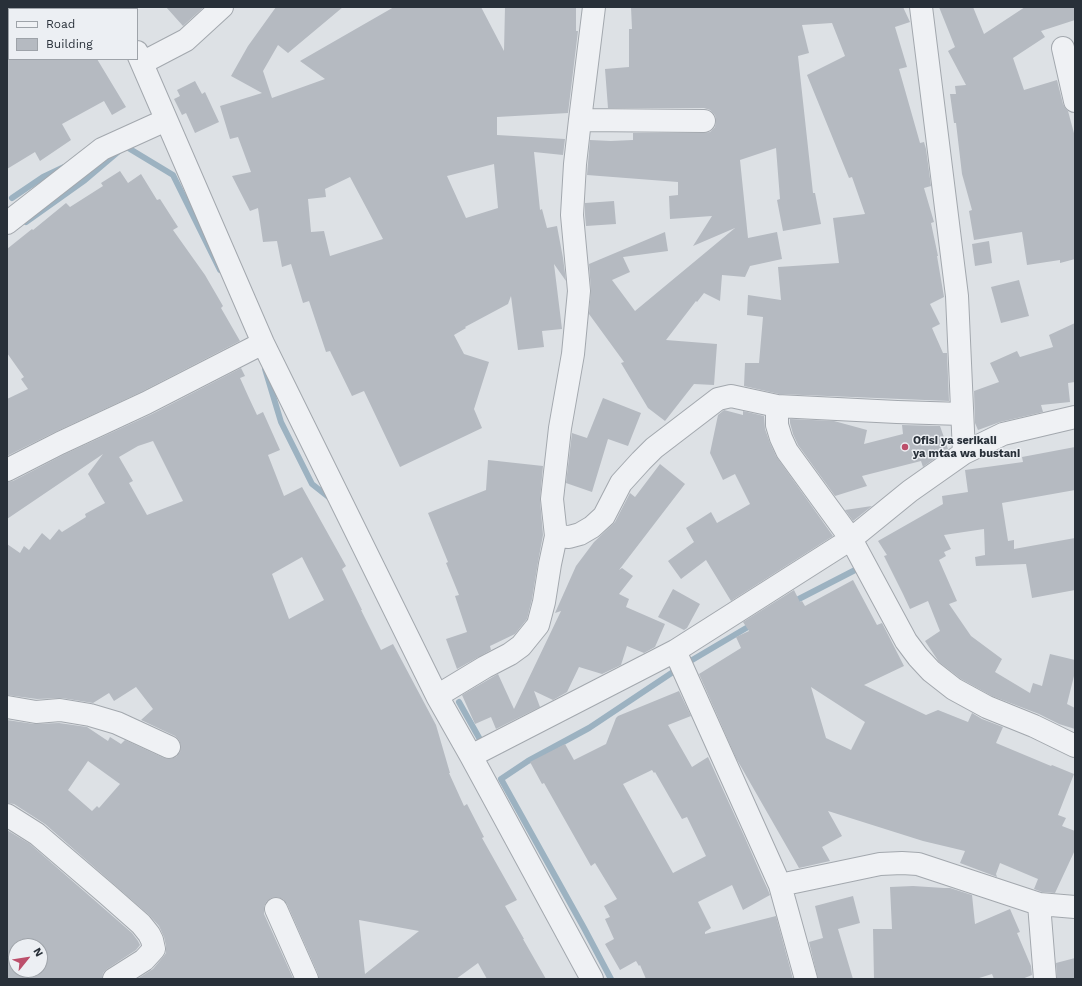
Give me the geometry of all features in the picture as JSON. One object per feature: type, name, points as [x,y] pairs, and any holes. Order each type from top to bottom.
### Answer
[{"type":"street","points":[[222,7],[186,40],[139,57],[263,344],[437,696],[592,979]]},
{"type":"street","points":[[437,696],[510,654],[521,646],[538,625],[544,602],[556,536],[552,499],[560,428],[573,354],[579,291],[572,215],[575,164],[594,7]]},
{"type":"street","points":[[921,7],[957,296],[964,453]]},
{"type":"street","points":[[1063,48],[1075,101]]},
{"type":"street","points":[[7,223],[102,149],[166,120]]},
{"type":"street","points":[[580,120],[704,121]]},
{"type":"street","points":[[7,470],[60,443],[146,403],[263,344]]},
{"type":"street","points":[[556,536],[580,534],[592,528],[604,516],[621,482],[641,461],[654,448],[718,399],[731,396],[777,406],[962,414]]},
{"type":"street","points":[[777,406],[777,425],[787,451],[851,539],[906,641],[918,657],[954,689],[987,707],[1034,726],[1075,746]]},
{"type":"street","points":[[471,756],[675,651],[851,539],[910,491],[964,453],[1003,434],[1075,418]]},
{"type":"street","points":[[675,651],[780,885],[806,979]]},
{"type":"street","points":[[7,707],[36,712],[60,710],[90,715],[117,723],[169,747]]},
{"type":"street","points":[[7,815],[37,834],[107,894],[141,924],[152,940],[154,949],[144,960],[114,979]]},
{"type":"street","points":[[780,885],[880,864],[918,864],[1039,904],[1075,907]]},
{"type":"street","points":[[1039,904],[1044,979]]},
{"type":"street","points":[[276,909],[307,979]]},
{"type":"building","points":[[166,7],[204,7],[183,26]]},
{"type":"building","points":[[276,7],[343,7],[288,53],[278,45],[263,71],[272,98],[325,79],[300,61],[394,7],[481,7],[504,51],[505,7],[576,8],[576,31],[578,31],[568,113],[497,117],[497,135],[565,139],[563,155],[534,152],[540,210],[542,209],[547,228],[557,226],[563,258],[566,281],[554,264],[562,329],[542,331],[544,347],[518,350],[511,296],[508,304],[465,327],[466,328],[454,335],[464,354],[489,362],[474,409],[482,428],[400,467],[364,391],[352,396],[330,351],[326,352],[309,301],[303,303],[291,264],[282,267],[277,241],[263,242],[258,208],[250,211],[232,176],[251,172],[238,137],[230,139],[220,106],[262,93],[231,76],[248,46]],"holes":[[[494,164],[498,208],[466,218],[447,176]],[[350,177],[383,239],[330,256],[324,231],[311,232],[308,199],[326,197],[325,189]]]},
{"type":"building","points":[[631,7],[903,7],[910,22],[895,27],[907,67],[899,69],[920,143],[924,142],[926,149],[931,186],[924,188],[934,222],[931,223],[944,297],[930,304],[940,324],[932,328],[943,353],[947,353],[949,401],[779,394],[744,386],[745,363],[759,363],[763,317],[747,315],[748,295],[781,300],[778,267],[839,263],[833,218],[865,214],[852,177],[849,178],[807,75],[845,56],[832,23],[802,25],[809,53],[798,56],[813,193],[815,193],[821,224],[783,231],[777,200],[780,199],[776,148],[740,160],[748,238],[777,232],[782,259],[750,266],[745,277],[722,275],[720,301],[704,293],[697,302],[696,301],[666,340],[717,344],[714,385],[694,384],[665,421],[648,408],[621,363],[624,362],[589,314],[591,290],[589,264],[665,232],[668,251],[623,257],[630,272],[612,280],[635,311],[735,228],[693,246],[712,216],[670,219],[669,196],[678,195],[678,182],[587,175],[590,140],[633,140],[633,133],[704,133],[710,132],[715,127],[715,115],[710,110],[704,108],[608,108],[605,69],[629,67],[629,29],[632,29]]},
{"type":"building","points":[[939,7],[973,7],[984,34],[1025,7],[1075,7],[1075,20],[1041,31],[1045,37],[1013,58],[1024,90],[1057,80],[1063,104],[1068,111],[1075,137],[1075,259],[1060,263],[1060,260],[1027,265],[1022,232],[974,240],[969,211],[972,210],[962,174],[956,123],[954,123],[950,94],[956,94],[955,86],[966,85],[948,51],[955,47]]},
{"type":"building","points":[[7,59],[98,60],[126,107],[112,115],[104,101],[62,124],[71,140],[40,161],[35,152],[7,169]]},
{"type":"building","points":[[195,81],[202,94],[205,92],[219,122],[195,133],[186,113],[182,115],[174,99],[180,96],[177,90]]},
{"type":"building","points":[[120,171],[128,183],[141,174],[157,200],[160,199],[178,227],[173,230],[205,275],[223,306],[221,308],[240,341],[141,392],[7,456],[7,399],[28,389],[21,379],[24,377],[7,353],[7,249],[66,203],[70,207],[103,186],[101,183]]},
{"type":"building","points":[[614,201],[616,224],[586,226],[585,203]]},
{"type":"building","points":[[989,241],[992,263],[975,266],[972,244]]},
{"type":"building","points":[[1019,280],[1029,316],[1001,323],[991,287]]},
{"type":"building","points":[[1075,323],[1075,382],[1068,383],[1070,402],[1041,405],[1043,412],[1000,422],[978,430],[975,423],[974,391],[999,382],[990,363],[1017,351],[1020,357],[1053,347],[1049,335]]},
{"type":"building","points":[[241,368],[245,376],[240,378],[257,415],[263,412],[280,450],[268,455],[284,496],[302,487],[346,566],[342,569],[381,650],[393,644],[436,725],[449,773],[464,806],[467,804],[484,837],[482,838],[517,900],[505,906],[546,979],[487,979],[478,963],[456,979],[319,979],[287,904],[283,899],[277,897],[271,898],[266,902],[264,914],[293,978],[137,979],[153,969],[166,953],[164,937],[159,926],[149,915],[45,824],[14,804],[7,803],[7,720],[34,724],[59,723],[87,727],[108,741],[110,737],[121,744],[125,740],[164,758],[170,759],[176,757],[180,752],[181,746],[179,740],[175,736],[141,720],[153,709],[136,687],[114,701],[109,693],[93,703],[62,698],[37,699],[7,695],[7,544],[20,553],[24,546],[29,550],[42,533],[50,540],[59,529],[62,532],[86,517],[85,514],[105,503],[88,474],[103,454],[7,519],[7,482],[13,481],[65,454],[152,414]],"holes":[[[153,441],[183,501],[147,515],[129,483],[133,481],[119,457],[138,446]],[[302,557],[324,600],[289,619],[272,574]],[[88,761],[120,784],[99,808],[97,806],[92,811],[68,790]],[[359,920],[419,931],[365,974]]]},
{"type":"building","points":[[603,398],[641,413],[628,446],[608,439],[592,492],[566,483],[572,433],[587,438]]},
{"type":"building","points":[[724,410],[743,415],[743,411],[764,416],[765,429],[776,456],[833,536],[731,601],[706,560],[681,579],[668,561],[694,542],[686,528],[711,512],[717,523],[750,504],[735,474],[723,480],[710,453],[718,415]]},
{"type":"building","points":[[790,419],[834,421],[867,430],[864,444],[903,434],[902,425],[940,426],[948,449],[923,467],[921,461],[862,476],[867,486],[835,496],[798,445],[793,434]]},
{"type":"building","points":[[1075,447],[1075,490],[1002,503],[1008,541],[1014,540],[1014,549],[1075,538],[1075,590],[1032,598],[1026,564],[976,566],[975,557],[985,555],[984,529],[944,535],[951,549],[944,552],[946,556],[939,560],[957,601],[949,604],[971,636],[1002,659],[995,672],[1030,693],[1033,683],[1042,686],[1050,654],[1075,660],[1075,672],[1067,704],[1075,708],[1075,729],[1059,724],[1039,714],[992,696],[961,679],[939,662],[925,641],[940,631],[928,601],[910,609],[884,556],[887,555],[878,541],[943,504],[942,496],[968,492],[965,470],[1023,462],[1022,457]]},
{"type":"building","points":[[488,460],[543,466],[540,500],[543,535],[527,619],[515,634],[490,646],[491,650],[457,669],[446,639],[467,632],[455,596],[459,595],[446,563],[448,562],[428,513],[486,490]]},
{"type":"building","points":[[660,464],[685,484],[619,570],[622,568],[633,576],[619,594],[629,599],[626,607],[665,624],[655,647],[644,653],[627,646],[621,665],[602,674],[579,667],[567,692],[553,700],[534,691],[540,707],[496,729],[491,717],[475,724],[462,695],[498,674],[514,709],[561,611],[555,613],[576,566],[594,542],[615,522],[630,493],[635,497]]},
{"type":"building","points":[[872,506],[853,521],[845,510]]},
{"type":"building","points":[[853,580],[877,625],[882,623],[904,666],[864,685],[926,715],[938,710],[968,722],[972,713],[982,719],[1003,727],[996,743],[1074,774],[1058,815],[1066,818],[1062,826],[1075,831],[1075,850],[1055,893],[1042,892],[1034,889],[1038,879],[1000,863],[996,874],[997,877],[960,863],[965,851],[923,841],[828,811],[842,836],[822,847],[830,861],[799,868],[736,758],[699,674],[741,648],[736,637],[749,631],[743,622],[794,590],[800,602],[802,601],[805,606]],"holes":[[[811,687],[865,722],[851,750],[826,738]]]},
{"type":"building","points":[[673,589],[700,604],[687,628],[684,630],[658,617]]},
{"type":"building","points":[[679,691],[691,716],[668,725],[692,767],[708,757],[770,895],[743,910],[732,885],[698,902],[711,928],[705,932],[705,934],[776,916],[793,979],[646,979],[640,965],[639,966],[636,961],[620,970],[605,944],[614,939],[605,919],[610,917],[604,906],[617,899],[595,863],[591,866],[544,783],[542,784],[530,762],[565,744],[574,760],[606,744],[618,716]],"holes":[[[652,770],[654,773],[655,772],[682,819],[687,817],[706,856],[673,873],[623,784]]]},
{"type":"building","points":[[7,830],[30,844],[132,933],[138,941],[140,945],[136,950],[107,969],[103,973],[102,979],[7,979]]},
{"type":"building","points":[[913,886],[950,888],[972,895],[975,924],[1010,909],[1020,932],[1017,933],[1031,966],[1032,975],[1022,979],[994,979],[992,974],[976,979],[874,979],[873,929],[892,929],[890,887]]},
{"type":"building","points":[[853,896],[860,923],[838,929],[853,979],[818,979],[809,942],[823,938],[815,906]]},
{"type":"building","points":[[1075,958],[1075,979],[1057,979],[1056,963]]},
{"type":"waterway","points":[[26,222],[85,180],[125,146],[173,175],[220,270]]},
{"type":"waterway","points":[[12,198],[43,177],[64,167]]},
{"type":"waterway","points":[[265,369],[281,422],[312,484],[331,499]]},
{"type":"waterway","points":[[793,602],[859,568],[860,570]]},
{"type":"waterway","points":[[611,979],[501,779],[528,761],[589,728],[682,666],[753,624]]},
{"type":"waterway","points":[[459,702],[482,743]]},
{"type":"place","name":"Ofisi ya serikali ya mtaa wa bustani","points":[[905,447]]}]
